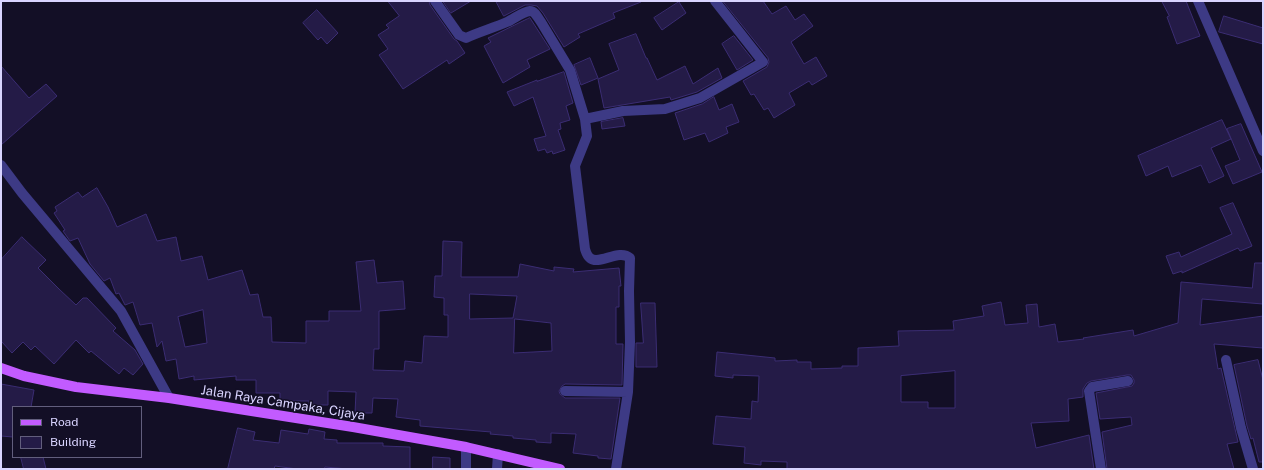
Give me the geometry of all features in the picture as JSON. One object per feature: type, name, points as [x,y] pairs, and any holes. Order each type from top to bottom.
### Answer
[{"type":"main road","name":"Jalan Raya Campaka, Cijaya","points":[[1,368],[24,376],[76,388],[169,398],[353,427],[466,447],[560,469]]},
{"type":"street","points":[[434,1],[459,35],[466,38],[509,21],[529,11],[536,14],[570,70],[586,119],[588,136],[575,166],[585,249],[590,258],[594,260],[620,254],[627,254],[630,258],[630,342],[628,392],[616,469]]},
{"type":"street","points":[[586,119],[623,111],[665,109],[700,98],[763,62],[715,1]]},
{"type":"street","points":[[1198,1],[1263,151]]},
{"type":"street","points":[[1,165],[22,193],[121,311],[169,398]]},
{"type":"street","points":[[1226,360],[1253,469]]},
{"type":"street","points":[[1101,469],[1089,391],[1092,388],[1128,381]]},
{"type":"street","points":[[565,391],[628,392]]},
{"type":"street","points":[[466,447],[466,469]]},
{"type":"street","points":[[497,469],[498,454]]},
{"type":"building","points":[[388,1],[429,1],[430,5],[465,53],[449,64],[447,60],[403,89],[379,55],[388,49],[378,35],[389,28],[386,25],[399,16]]},
{"type":"building","points":[[443,1],[471,1],[451,13]]},
{"type":"building","points":[[496,1],[641,2],[613,13],[615,18],[578,34],[580,37],[564,47],[537,6],[525,5],[504,16]]},
{"type":"building","points":[[723,1],[763,1],[772,14],[786,6],[795,20],[804,14],[813,26],[791,42],[804,64],[816,57],[827,76],[812,85],[809,81],[789,93],[795,105],[774,118],[768,108],[764,110],[754,94],[751,95],[743,81],[767,67],[769,62],[768,58]]},
{"type":"building","points":[[1162,1],[1186,1],[1200,36],[1177,44],[1167,17],[1169,16]]},
{"type":"building","points":[[679,2],[686,13],[662,30],[654,18]]},
{"type":"building","points":[[317,10],[338,33],[327,44],[321,37],[318,40],[303,23]]},
{"type":"building","points":[[1224,16],[1263,28],[1263,44],[1219,32]]},
{"type":"building","points":[[530,18],[550,49],[527,60],[530,67],[503,83],[484,46],[491,42],[488,38]]},
{"type":"building","points":[[636,34],[657,80],[685,66],[693,84],[718,68],[722,78],[697,92],[671,100],[670,97],[604,108],[598,79],[619,70],[609,44]]},
{"type":"building","points":[[734,36],[753,60],[737,70],[722,44]]},
{"type":"building","points":[[590,58],[598,78],[581,85],[574,65]]},
{"type":"building","points":[[1,66],[29,98],[46,84],[57,96],[1,145]]},
{"type":"building","points":[[564,72],[573,103],[566,106],[570,120],[560,123],[561,129],[558,130],[565,150],[553,154],[552,151],[547,153],[545,149],[538,151],[534,139],[546,136],[533,97],[514,106],[507,92],[537,80]]},
{"type":"building","points":[[714,97],[719,110],[732,104],[739,122],[726,127],[728,133],[709,142],[705,133],[684,140],[675,113],[702,104]]},
{"type":"building","points":[[623,118],[625,126],[602,129],[601,122]]},
{"type":"building","points":[[1222,120],[1231,139],[1211,148],[1224,176],[1209,183],[1201,165],[1172,177],[1168,166],[1146,176],[1138,156]]},
{"type":"building","points":[[1241,124],[1262,172],[1233,184],[1225,166],[1240,160],[1227,129]]},
{"type":"building","points":[[97,188],[117,227],[146,214],[157,241],[176,237],[181,261],[202,256],[208,280],[242,270],[250,295],[258,294],[263,317],[271,317],[272,342],[306,343],[306,321],[329,321],[329,311],[361,311],[356,262],[374,260],[377,283],[403,281],[405,309],[379,311],[379,349],[374,349],[373,370],[404,371],[405,361],[422,363],[424,336],[448,337],[448,315],[444,315],[444,298],[434,297],[435,276],[442,276],[443,241],[462,242],[461,277],[518,277],[520,264],[554,271],[554,267],[574,269],[573,272],[619,268],[621,286],[619,286],[619,307],[616,307],[616,344],[623,344],[622,385],[565,384],[559,391],[565,398],[620,398],[611,459],[573,453],[576,434],[551,433],[551,443],[513,438],[513,436],[490,434],[491,432],[420,426],[420,420],[396,417],[398,399],[373,398],[372,413],[355,413],[356,392],[328,391],[328,405],[309,405],[309,401],[280,401],[280,393],[256,393],[256,380],[236,380],[236,376],[194,380],[194,376],[179,379],[176,359],[166,361],[162,341],[157,347],[152,323],[140,325],[133,302],[125,305],[119,293],[116,294],[110,278],[104,281],[90,264],[78,238],[70,241],[63,231],[65,230],[54,213],[57,211],[55,207],[78,192],[82,197]],"holes":[[[470,294],[517,296],[513,318],[470,319]],[[203,310],[207,343],[185,347],[178,317]],[[515,319],[551,323],[552,351],[514,353]]]},
{"type":"building","points":[[1233,203],[1252,246],[1240,251],[1238,248],[1182,273],[1182,271],[1173,274],[1166,256],[1179,252],[1181,257],[1232,234],[1220,208]]},
{"type":"building","points":[[22,237],[46,260],[38,268],[59,289],[76,305],[83,298],[87,298],[116,328],[113,331],[135,350],[143,364],[133,375],[124,368],[119,374],[91,351],[89,353],[76,340],[54,364],[35,346],[31,350],[23,342],[12,353],[1,341],[1,260]]},
{"type":"building","points":[[1255,263],[1263,263],[1263,304],[1202,299],[1200,325],[1263,316],[1263,348],[1214,344],[1218,369],[1221,368],[1238,442],[1227,444],[1234,469],[1107,469],[1102,432],[1132,425],[1131,417],[1100,419],[1096,393],[1132,386],[1134,380],[1131,375],[1091,381],[1087,383],[1083,389],[1083,397],[1068,399],[1069,421],[1031,423],[1036,448],[1089,435],[1094,469],[787,469],[787,462],[761,461],[761,465],[744,463],[745,447],[713,444],[716,416],[751,419],[752,401],[758,402],[759,376],[733,375],[733,378],[715,376],[717,352],[775,358],[775,361],[797,360],[797,362],[811,362],[811,369],[858,366],[858,348],[899,346],[898,331],[954,330],[953,321],[984,316],[982,306],[1001,302],[1005,325],[1028,323],[1026,305],[1037,304],[1039,327],[1055,324],[1058,342],[1133,330],[1134,336],[1178,323],[1181,282],[1252,288]],"holes":[[[955,371],[955,408],[928,408],[928,402],[901,402],[901,376]]]},
{"type":"building","points":[[641,303],[655,303],[657,367],[636,367],[636,343],[643,343]]},
{"type":"building","points":[[1258,360],[1263,380],[1263,462],[1259,462],[1253,438],[1251,439],[1247,426],[1234,365]]},
{"type":"building","points":[[1,384],[34,390],[31,406],[12,406],[12,437],[1,436]]},
{"type":"building","points":[[238,428],[255,432],[253,440],[279,443],[281,430],[308,434],[309,429],[325,432],[324,439],[337,440],[337,443],[383,443],[383,446],[410,447],[410,469],[348,469],[325,467],[324,469],[297,469],[275,466],[274,469],[228,469]]},
{"type":"building","points":[[433,457],[450,458],[450,469],[433,469]]},
{"type":"building","points":[[21,458],[43,458],[46,469],[24,469]]}]
